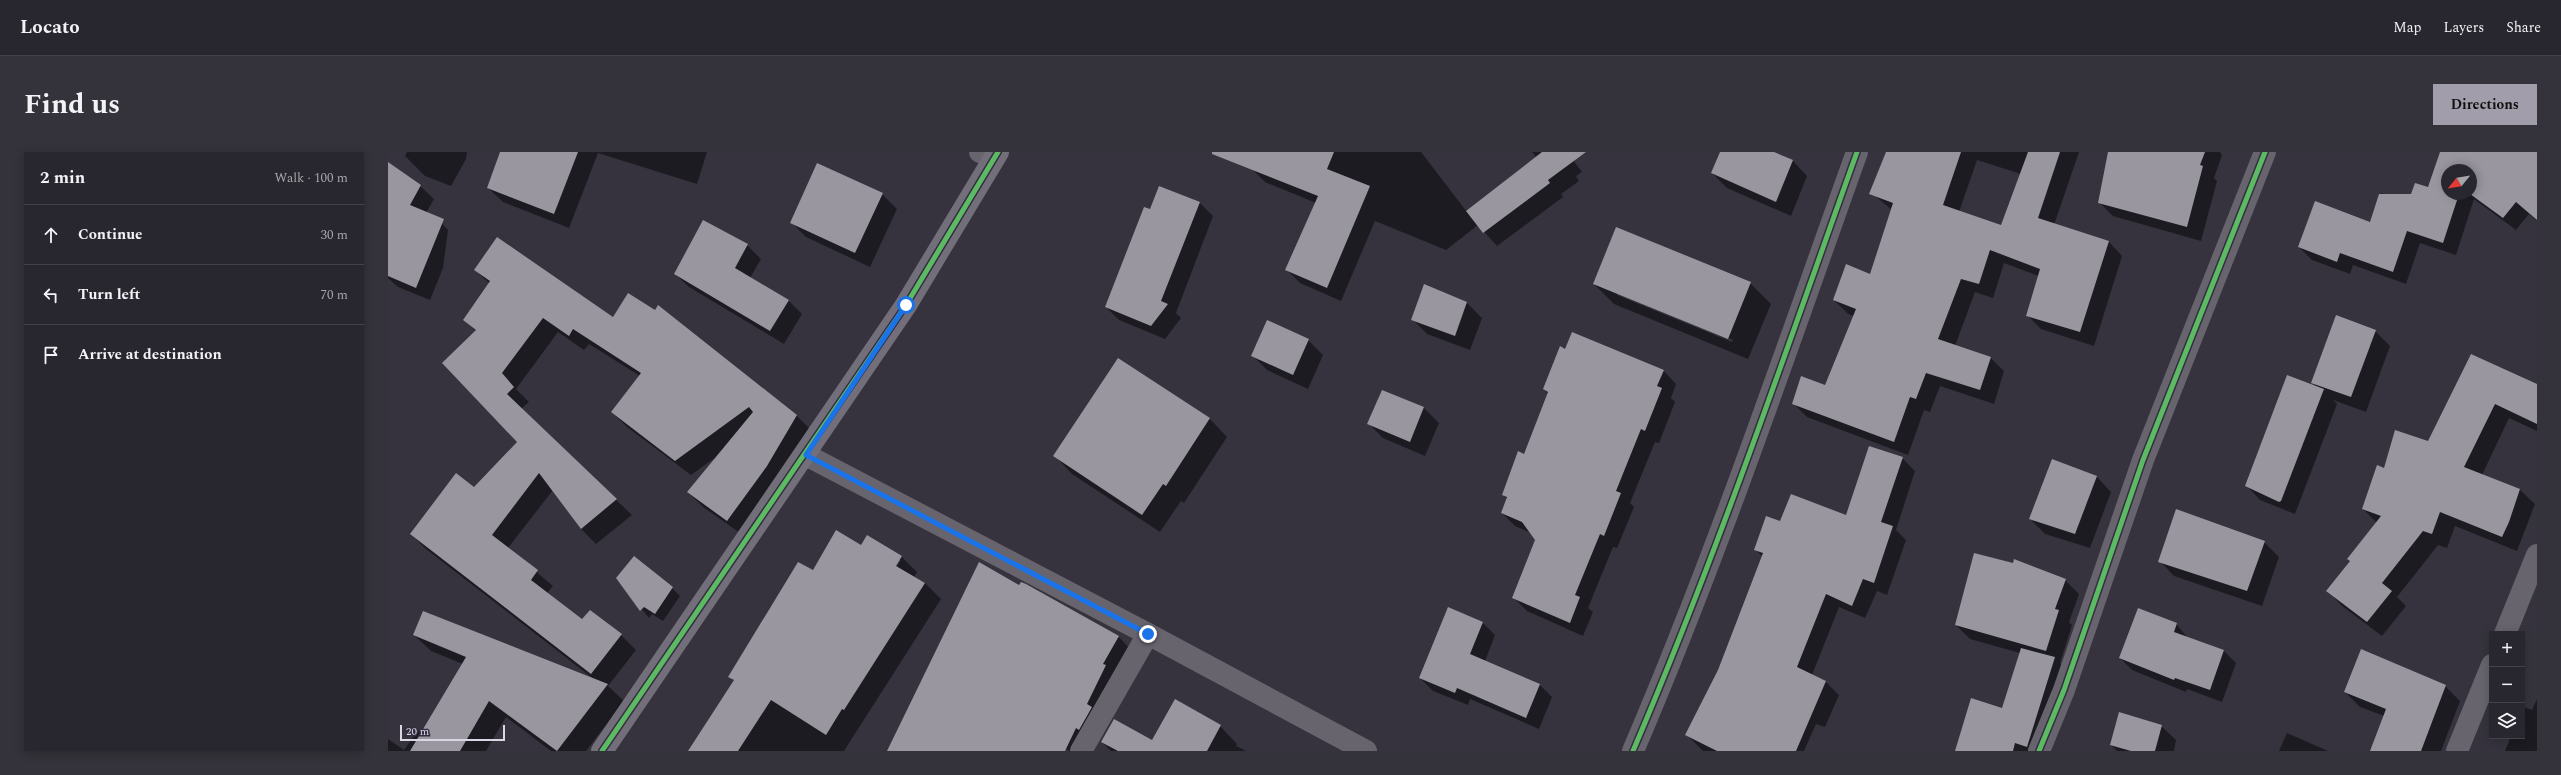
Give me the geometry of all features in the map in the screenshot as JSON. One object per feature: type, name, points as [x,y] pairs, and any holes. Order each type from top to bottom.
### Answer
[{"type":"street","points":[[1633,751],[1678,645],[1706,572],[1857,152]]},
{"type":"street","points":[[2038,751],[2064,690],[2143,460],[2265,152]]},
{"type":"street","points":[[602,751],[806,455],[906,305],[991,153]]},
{"type":"street","points":[[806,455],[1148,634],[1366,751]]},
{"type":"street","points":[[2506,631],[2537,555]]},
{"type":"street","points":[[1081,751],[1148,634]]},
{"type":"street","points":[[2457,751],[2491,667]]},
{"type":"building","points":[[500,152],[578,152],[554,214],[487,188]]},
{"type":"building","points":[[1212,152],[1334,152],[1327,169],[1370,186],[1327,288],[1285,270],[1318,196],[1212,154]]},
{"type":"building","points":[[1542,152],[1586,152],[1548,180],[1550,183],[1483,233],[1466,211]]},
{"type":"building","points":[[1720,152],[1774,152],[1793,160],[1776,202],[1711,173]]},
{"type":"building","points":[[1886,152],[1961,152],[1943,205],[2001,225],[2028,152],[2060,152],[2038,218],[2109,241],[2080,332],[2026,316],[2040,269],[1990,250],[1979,284],[1961,279],[1938,339],[1991,357],[1980,390],[1926,373],[1916,399],[1910,397],[1894,442],[1792,404],[1801,376],[1825,385],[1856,309],[1833,300],[1846,264],[1870,274],[1893,203],[1869,194]]},
{"type":"building","points":[[2108,152],[2205,152],[2200,165],[2203,166],[2187,227],[2098,203]]},
{"type":"building","points":[[2440,152],[2537,152],[2537,220],[2516,202],[2503,218],[2477,199],[2477,164],[2441,164],[2441,200],[2457,200],[2443,243],[2407,231],[2393,272],[2340,253],[2337,262],[2298,247],[2315,201],[2370,222],[2379,194],[2411,194],[2415,183],[2428,187]]},
{"type":"building","points":[[388,162],[421,185],[410,205],[444,219],[416,288],[388,276]]},
{"type":"building","points":[[817,163],[883,193],[855,253],[790,223]]},
{"type":"building","points":[[1159,186],[1200,202],[1161,301],[1168,304],[1151,326],[1105,307],[1144,207],[1150,209]]},
{"type":"building","points":[[703,220],[748,244],[735,268],[789,300],[770,331],[674,274]]},
{"type":"building","points":[[1616,227],[1751,282],[1728,339],[1593,284]]},
{"type":"building","points":[[497,237],[613,317],[628,293],[655,310],[658,305],[797,415],[767,466],[727,521],[687,492],[753,412],[749,407],[675,461],[611,412],[641,373],[573,329],[569,336],[543,318],[502,373],[514,387],[507,394],[617,499],[581,529],[539,473],[492,535],[538,570],[531,580],[582,619],[590,610],[622,634],[591,674],[410,534],[456,473],[474,487],[517,442],[442,363],[476,330],[463,320],[490,281],[474,270]]},
{"type":"building","points":[[1424,284],[1467,302],[1455,336],[1411,320]]},
{"type":"building","points":[[2336,315],[2376,330],[2351,397],[2311,383]]},
{"type":"building","points":[[1267,320],[1309,339],[1293,375],[1251,356]]},
{"type":"building","points":[[1572,332],[1664,370],[1657,386],[1662,388],[1645,431],[1641,429],[1616,491],[1621,493],[1604,536],[1600,534],[1575,595],[1580,597],[1570,623],[1512,598],[1535,540],[1522,522],[1501,513],[1507,497],[1502,495],[1518,451],[1524,454],[1548,392],[1543,389],[1560,346],[1565,349]]},
{"type":"building","points":[[2471,354],[2537,384],[2537,424],[2495,404],[2464,467],[2520,489],[2509,522],[2502,537],[2440,512],[2432,534],[2423,531],[2382,583],[2392,591],[2367,622],[2326,591],[2350,561],[2347,559],[2381,516],[2362,509],[2377,465],[2384,468],[2395,430],[2428,441]]},
{"type":"building","points":[[1118,358],[1210,418],[1166,486],[1163,484],[1142,515],[1053,456]]},
{"type":"building","points":[[2287,375],[2324,389],[2281,501],[2279,502],[2245,486]]},
{"type":"building","points":[[1382,390],[1424,407],[1410,442],[1367,424]]},
{"type":"building","points":[[1869,446],[1903,457],[1881,522],[1893,526],[1874,583],[1863,579],[1852,606],[1826,594],[1797,667],[1826,681],[1796,751],[1717,751],[1685,735],[1718,670],[1763,553],[1754,550],[1766,516],[1780,521],[1791,494],[1846,515]]},
{"type":"building","points":[[2052,459],[2097,476],[2075,534],[2029,519]]},
{"type":"building","points":[[2176,509],[2265,541],[2247,591],[2158,562]]},
{"type":"building","points":[[836,530],[861,545],[867,535],[902,556],[896,566],[925,583],[844,710],[842,709],[826,735],[771,700],[738,751],[688,751],[734,680],[728,677],[798,562],[813,570]]},
{"type":"building","points":[[1974,553],[2013,563],[2014,559],[2066,579],[2055,609],[2059,610],[2046,651],[1955,625]]},
{"type":"building","points":[[634,556],[673,587],[655,614],[644,607],[640,611],[616,578]]},
{"type":"building","points":[[979,562],[1019,585],[1021,582],[1026,584],[1119,636],[1103,664],[1106,665],[1087,704],[1092,707],[1079,730],[1076,728],[1065,751],[887,751]]},
{"type":"building","points":[[1448,607],[1483,622],[1470,654],[1540,684],[1526,718],[1457,688],[1455,693],[1419,678]]},
{"type":"building","points":[[2138,608],[2177,623],[2174,632],[2224,650],[2210,690],[2175,678],[2174,680],[2119,658]]},
{"type":"building","points":[[423,611],[608,684],[557,751],[489,701],[460,751],[410,751],[466,657],[413,635]]},
{"type":"building","points":[[2021,648],[2055,657],[2027,747],[2015,743],[2013,751],[1955,751],[1971,698],[2002,708]]},
{"type":"building","points":[[2361,649],[2446,685],[2421,751],[2370,751],[2386,709],[2344,692]]},
{"type":"building","points":[[1175,699],[1221,725],[1207,751],[1118,751],[1101,742],[1114,719],[1152,740]]},
{"type":"building","points":[[2119,712],[2162,725],[2155,751],[2131,751],[2110,745]]},
{"type":"cycle path","points":[[602,751],[906,305],[998,152]]},
{"type":"cycle path","points":[[1633,751],[1664,677],[1722,528],[1857,152]]},
{"type":"cycle path","points":[[2039,751],[2064,690],[2143,460],[2265,152]]},
{"type":"route","points":[[906,305],[806,455],[1148,634]]}]
